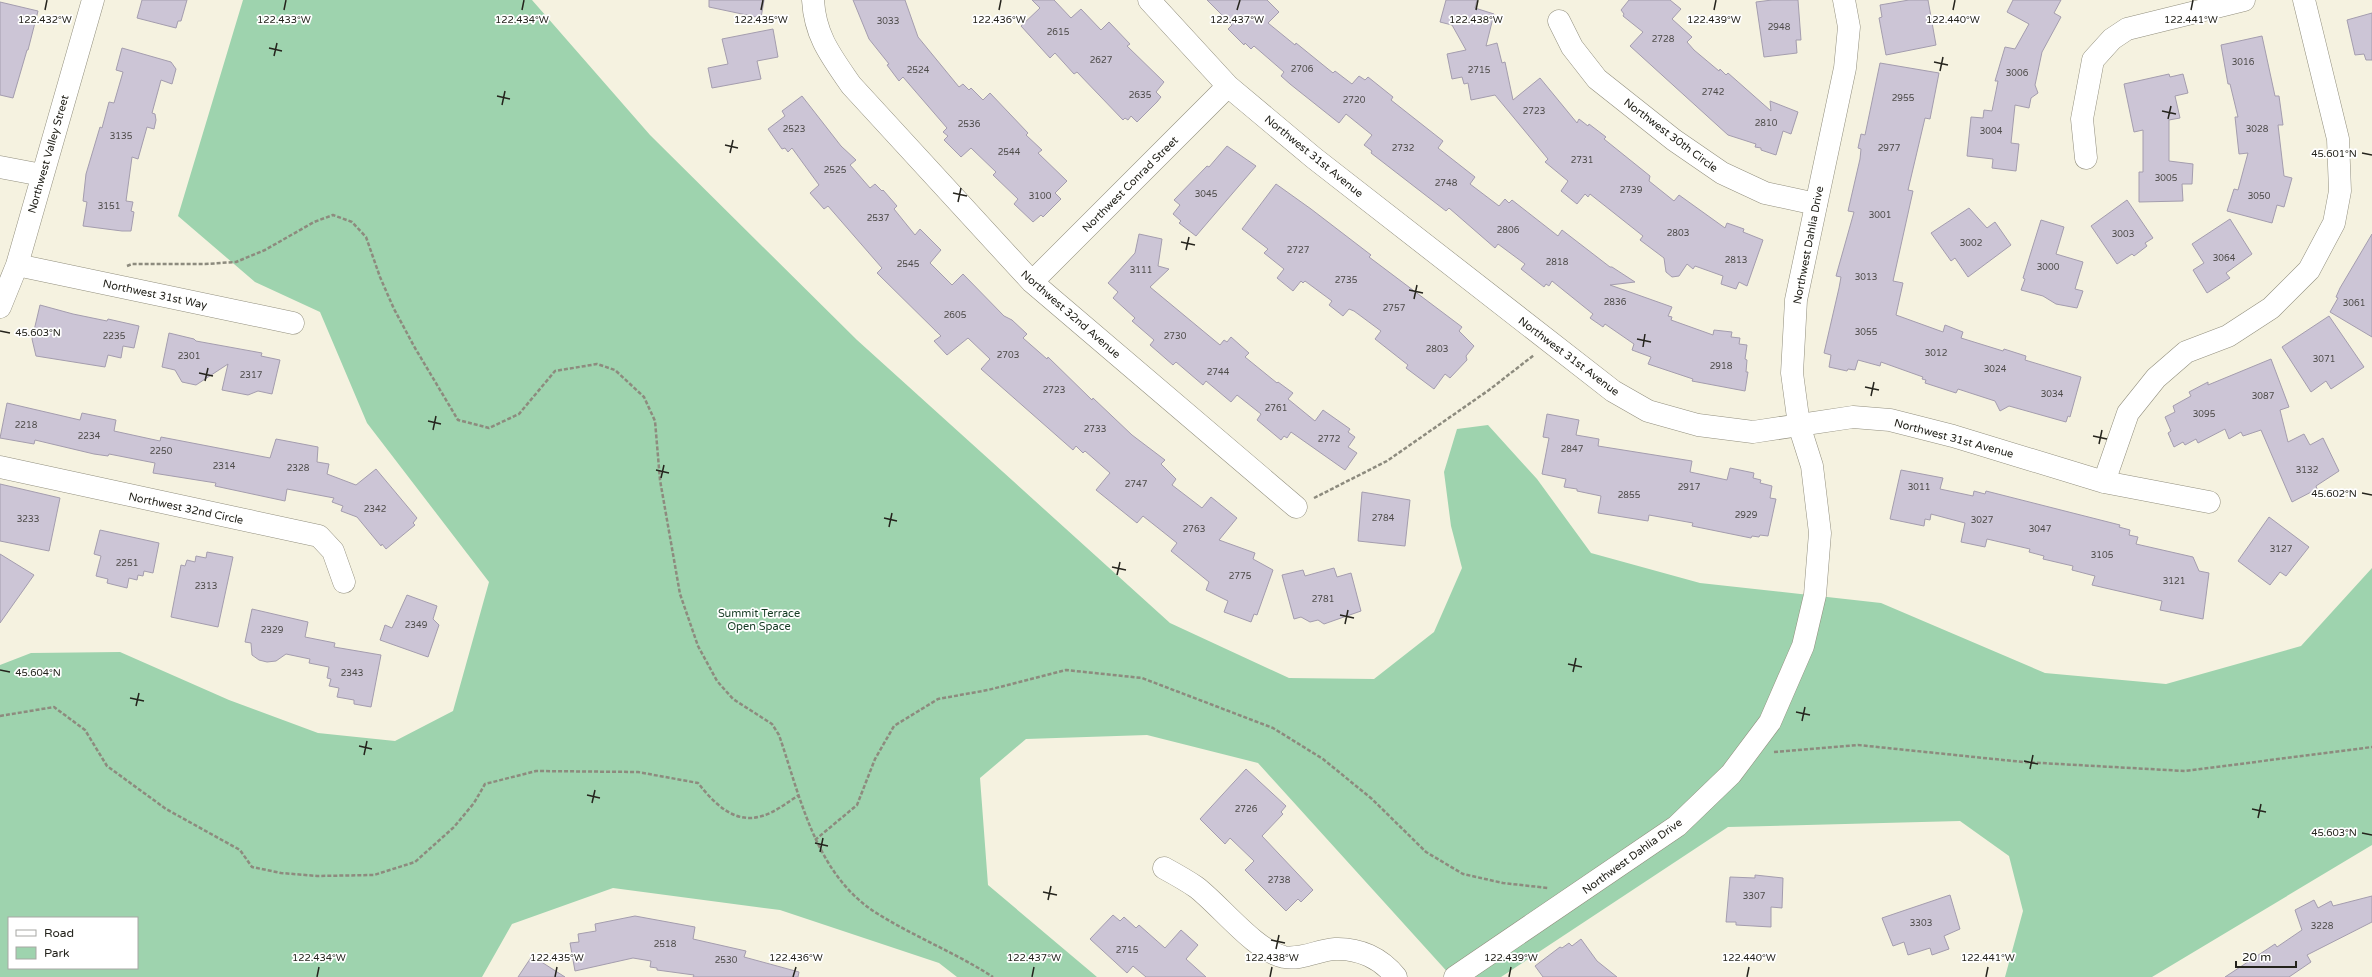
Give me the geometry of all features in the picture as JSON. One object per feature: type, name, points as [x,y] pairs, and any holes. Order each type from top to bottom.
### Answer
[{"type":"street","name":"Northwest Valley Street","points":[[0,307],[17,265],[93,0]]},
{"type":"street","name":"Northwest 31st Avenue","points":[[1149,0],[1228,86],[1314,158],[1613,391],[1648,411],[1698,426],[1753,432],[1853,417],[1890,420],[1953,436],[2104,482],[2209,502]]},
{"type":"street","name":"Northwest Dahlia Drive","points":[[1455,977],[1677,826],[1731,774],[1770,722],[1803,646],[1815,596],[1820,533],[1812,466],[1799,424],[1792,373],[1796,300],[1845,68],[1849,27],[1844,0]]},
{"type":"street","points":[[2086,158],[2082,119],[2093,60],[2112,39],[2128,29],[2244,0]]},
{"type":"street","points":[[2104,482],[2128,413],[2156,378],[2186,352],[2228,336],[2271,308],[2309,270],[2334,223],[2340,191],[2338,139],[2304,0]]},
{"type":"street","name":"Northwest 32nd Avenue","points":[[814,10],[827,50],[851,85],[1032,282],[1296,507]]},
{"type":"street","name":"Northwest 30th Circle","points":[[1559,21],[1572,48],[1597,79],[1674,140],[1722,174],[1765,193],[1816,204]]},
{"type":"street","name":"Northwest Conrad Street","points":[[1032,282],[1228,86]]},
{"type":"street","points":[[0,167],[42,175]]},
{"type":"street","name":"Northwest 31st Way","points":[[17,265],[293,323]]},
{"type":"street","name":"Northwest 32nd Circle","points":[[0,468],[319,536],[333,551],[344,582]]},
{"type":"street","points":[[1164,868],[1196,887],[1258,944],[1284,957],[1306,956],[1335,949],[1363,952],[1386,964],[1396,977]]},
{"type":"path","points":[[105,284],[115,271],[132,264],[205,264],[236,262],[265,250],[314,222],[333,215],[352,222],[366,237],[380,277],[394,309],[415,348],[458,420],[489,428],[519,414],[556,370],[597,364],[615,370],[644,397],[655,421],[660,480],[680,594],[698,646],[717,681],[733,699],[772,724],[779,735],[815,840],[836,874],[853,894],[877,914],[964,958],[993,977]]},
{"type":"path","points":[[1296,507],[1387,461],[1489,390],[1550,342]]},
{"type":"path","points":[[815,840],[857,805],[875,759],[894,726],[938,699],[988,690],[1066,670],[1142,678],[1273,728],[1323,759],[1372,799],[1426,852],[1463,874],[1503,883],[1580,893]]},
{"type":"path","points":[[0,716],[54,707],[85,730],[107,766],[166,809],[240,850],[252,866],[281,872],[317,876],[374,875],[415,862],[454,827],[474,804],[485,784],[536,772],[638,772],[698,783],[714,803],[738,817],[762,816],[800,795]]},
{"type":"path","points":[[1746,754],[1858,745],[2023,762],[2185,771],[2372,747]]},
{"type":"green space","name":"Summit Terrace Open Space","points":[[243,0],[532,0],[650,135],[857,340],[1170,623],[1289,678],[1374,679],[1434,632],[1462,568],[1451,526],[1444,472],[1457,429],[1488,425],[1537,479],[1591,553],[1700,583],[1881,603],[2045,673],[2166,684],[2301,646],[2372,568],[2372,845],[2152,977],[2005,977],[2023,911],[2009,856],[1960,821],[1728,827],[1501,977],[1452,977],[1258,763],[1147,735],[1026,739],[980,778],[988,885],[1097,977],[957,977],[939,963],[780,910],[613,888],[512,924],[482,977],[0,977],[0,665],[31,653],[120,652],[229,700],[318,733],[395,741],[453,711],[489,582],[367,423],[320,312],[255,282],[178,216]]},
{"type":"building","points":[[142,0],[187,0],[181,21],[178,21],[176,28],[137,18]]},
{"type":"building","points":[[709,0],[764,0],[761,18],[709,7]]},
{"type":"building","points":[[853,0],[905,0],[918,37],[959,87],[963,84],[969,90],[971,88],[983,100],[990,93],[1028,133],[1026,135],[1042,150],[1038,153],[1067,181],[1055,193],[1061,199],[1043,217],[1041,215],[1033,222],[1014,204],[1018,199],[993,175],[996,172],[971,148],[961,157],[944,140],[948,136],[943,132],[947,128],[903,77],[899,81],[887,65],[889,64],[869,39]]},
{"type":"building","points":[[1032,0],[1054,0],[1071,18],[1081,9],[1101,30],[1109,22],[1130,44],[1127,46],[1164,82],[1156,92],[1161,97],[1137,122],[1131,116],[1128,120],[1125,118],[1123,120],[1077,72],[1074,74],[1055,53],[1050,58],[1021,26],[1040,8]]},
{"type":"building","points":[[1207,0],[1267,0],[1279,12],[1268,23],[1295,45],[1296,43],[1333,73],[1335,71],[1352,84],[1359,76],[1365,80],[1368,77],[1393,97],[1391,100],[1443,141],[1438,148],[1475,177],[1470,184],[1499,206],[1505,199],[1509,203],[1512,200],[1558,236],[1562,230],[1610,267],[1635,282],[1610,285],[1672,307],[1668,316],[1672,317],[1671,320],[1713,335],[1714,330],[1732,332],[1731,337],[1740,338],[1739,344],[1747,345],[1745,359],[1747,360],[1746,372],[1748,372],[1745,391],[1692,381],[1693,379],[1648,364],[1651,357],[1632,350],[1634,344],[1605,324],[1603,327],[1590,318],[1593,314],[1552,281],[1549,286],[1546,284],[1544,287],[1521,269],[1525,264],[1498,244],[1495,248],[1449,208],[1446,211],[1371,153],[1372,151],[1364,145],[1372,135],[1346,114],[1339,123],[1290,84],[1281,76],[1284,72],[1254,46],[1251,49],[1245,43],[1244,45],[1228,29],[1232,25]]},
{"type":"building","points":[[1446,0],[1477,0],[1475,8],[1494,14],[1486,46],[1497,43],[1502,63],[1505,62],[1513,100],[1540,78],[1577,123],[1579,119],[1588,126],[1589,124],[1606,137],[1604,139],[1650,176],[1649,181],[1674,201],[1679,195],[1725,228],[1727,223],[1744,229],[1743,232],[1763,240],[1747,286],[1739,282],[1736,289],[1721,284],[1723,276],[1695,266],[1693,269],[1687,264],[1679,276],[1672,277],[1666,272],[1664,258],[1640,240],[1643,236],[1590,194],[1588,197],[1585,194],[1577,204],[1561,191],[1568,181],[1545,162],[1548,159],[1495,95],[1471,100],[1468,83],[1464,84],[1462,77],[1452,79],[1447,54],[1466,50],[1452,25],[1440,22]]},
{"type":"building","points":[[1629,0],[1670,0],[1681,9],[1672,19],[1692,37],[1687,42],[1694,50],[1719,71],[1720,69],[1726,75],[1728,73],[1771,111],[1770,101],[1798,112],[1791,134],[1783,131],[1776,155],[1761,150],[1761,148],[1755,147],[1756,144],[1728,135],[1630,46],[1643,32],[1623,16],[1624,14],[1621,10]]},
{"type":"building","points":[[1772,0],[1798,0],[1801,40],[1796,40],[1797,53],[1764,57],[1756,2]]},
{"type":"building","points":[[1909,0],[1928,0],[1936,45],[1886,55],[1879,18],[1882,17],[1880,5]]},
{"type":"building","points":[[2013,0],[2061,0],[2054,13],[2061,17],[2042,52],[2035,85],[2038,93],[2031,98],[2029,108],[2015,105],[2011,143],[2019,144],[2016,171],[1992,168],[1993,159],[1967,156],[1971,117],[1983,118],[1984,110],[1992,111],[1998,81],[1995,81],[2005,47],[2015,49],[2029,24],[2007,12]]},
{"type":"building","points":[[0,2],[38,11],[13,98],[0,95]]},
{"type":"building","points":[[2372,13],[2372,60],[2366,60],[2364,54],[2355,55],[2347,20]]},
{"type":"building","points":[[773,29],[778,57],[757,61],[761,79],[712,88],[708,68],[728,64],[722,39]]},
{"type":"building","points":[[2262,36],[2275,96],[2279,96],[2283,125],[2278,125],[2284,176],[2292,178],[2284,207],[2277,205],[2272,223],[2227,211],[2234,189],[2238,190],[2248,153],[2239,154],[2235,117],[2238,117],[2230,84],[2228,84],[2221,45]]},
{"type":"building","points":[[122,48],[171,62],[176,69],[172,84],[161,80],[152,113],[155,114],[156,120],[154,129],[147,127],[138,159],[132,157],[126,201],[133,202],[131,211],[134,212],[131,231],[83,226],[87,202],[83,201],[86,174],[100,127],[102,128],[109,102],[114,103],[123,72],[116,70]]},
{"type":"building","points":[[1880,63],[1939,73],[1930,119],[1925,118],[1908,190],[1913,191],[1893,281],[1903,283],[1896,315],[1943,332],[1945,325],[1963,332],[1961,338],[2003,351],[2004,349],[2026,356],[2025,360],[2081,377],[2070,417],[2068,416],[2066,422],[2009,406],[2000,411],[1995,401],[1958,389],[1956,393],[1925,383],[1926,380],[1922,379],[1923,377],[1881,362],[1880,366],[1858,360],[1855,370],[1848,369],[1847,371],[1829,367],[1831,355],[1824,353],[1841,277],[1836,276],[1854,212],[1848,211],[1860,159],[1861,149],[1858,148],[1861,134],[1865,135]]},
{"type":"building","points":[[2169,74],[2170,77],[2183,74],[2188,93],[2175,96],[2180,118],[2169,120],[2169,161],[2193,164],[2192,184],[2182,184],[2183,201],[2139,202],[2139,172],[2143,172],[2143,130],[2134,132],[2124,84]]},
{"type":"building","points":[[802,96],[841,146],[856,160],[850,165],[870,188],[875,184],[882,191],[883,190],[897,206],[894,209],[915,235],[920,229],[941,250],[930,263],[952,285],[963,274],[1004,316],[1012,320],[1027,334],[1023,338],[1047,359],[1048,357],[1092,400],[1093,398],[1132,435],[1165,460],[1161,464],[1176,479],[1172,485],[1202,508],[1211,497],[1237,518],[1219,540],[1255,553],[1253,559],[1273,570],[1257,615],[1254,614],[1251,622],[1224,612],[1228,601],[1206,590],[1209,582],[1171,551],[1177,543],[1143,516],[1137,523],[1096,490],[1110,473],[1085,451],[1083,453],[1076,446],[1073,450],[981,369],[990,359],[968,338],[947,355],[934,341],[941,336],[877,273],[882,268],[828,206],[824,209],[810,193],[819,185],[792,148],[788,152],[785,148],[782,149],[768,129],[785,116],[782,111]]},
{"type":"building","points":[[1227,146],[1256,166],[1196,236],[1179,223],[1181,221],[1173,214],[1180,205],[1174,200],[1207,166],[1209,167]]},
{"type":"building","points":[[1276,184],[1371,255],[1369,257],[1462,327],[1459,331],[1474,346],[1466,356],[1467,360],[1450,378],[1445,374],[1434,389],[1406,368],[1408,365],[1375,339],[1381,331],[1354,311],[1349,309],[1343,316],[1329,305],[1332,301],[1305,281],[1303,283],[1301,281],[1293,291],[1277,278],[1284,269],[1264,253],[1268,249],[1242,229]]},
{"type":"building","points":[[2127,200],[2153,238],[2145,243],[2147,246],[2134,256],[2132,254],[2117,264],[2091,226]]},
{"type":"building","points":[[1969,208],[1987,228],[1995,222],[2011,245],[1968,277],[1955,258],[1951,261],[1931,233]]},
{"type":"building","points":[[2230,219],[2252,254],[2226,273],[2230,278],[2207,293],[2193,270],[2204,263],[2192,244]]},
{"type":"building","points":[[2041,220],[2064,227],[2056,254],[2083,262],[2075,289],[2083,291],[2077,308],[2056,304],[2043,296],[2021,290],[2025,279],[2023,278]]},
{"type":"building","points":[[1139,234],[1162,239],[1158,266],[1169,269],[1150,287],[1220,345],[1224,340],[1227,342],[1231,337],[1249,353],[1245,357],[1277,383],[1278,382],[1293,393],[1288,399],[1315,421],[1323,410],[1350,429],[1348,432],[1355,437],[1348,447],[1357,453],[1345,470],[1291,432],[1287,438],[1284,436],[1281,440],[1257,420],[1261,414],[1237,395],[1231,402],[1206,381],[1203,385],[1176,362],[1173,365],[1150,345],[1154,340],[1132,321],[1135,318],[1113,298],[1118,292],[1108,283],[1135,253]]},
{"type":"building","points":[[2372,234],[2372,337],[2330,312],[2338,298],[2336,297],[2340,288]]},
{"type":"building","points":[[40,305],[73,314],[107,321],[108,319],[139,326],[134,348],[123,346],[121,358],[108,355],[105,367],[36,356],[32,339]]},
{"type":"building","points":[[2329,316],[2364,367],[2331,389],[2326,381],[2311,392],[2282,347]]},
{"type":"building","points":[[169,333],[194,339],[196,341],[262,353],[261,356],[280,360],[272,394],[258,391],[248,395],[222,390],[228,364],[196,385],[182,382],[175,370],[162,367]]},
{"type":"building","points":[[2271,359],[2289,407],[2280,410],[2288,442],[2304,434],[2310,445],[2323,438],[2339,471],[2316,486],[2317,489],[2292,502],[2261,430],[2243,436],[2241,432],[2229,439],[2225,429],[2198,443],[2196,439],[2185,445],[2183,442],[2174,447],[2168,433],[2171,431],[2165,417],[2175,412],[2173,406],[2191,396],[2189,392],[2208,382],[2208,385]]},
{"type":"building","points":[[7,403],[80,420],[82,413],[116,420],[114,431],[160,441],[161,437],[270,458],[276,439],[318,447],[317,462],[329,464],[327,474],[356,485],[376,469],[417,518],[413,523],[415,525],[386,549],[382,544],[381,546],[357,517],[341,511],[343,506],[332,502],[334,498],[287,489],[285,501],[215,486],[216,483],[153,473],[155,463],[109,454],[108,456],[94,454],[35,440],[34,444],[0,438]]},
{"type":"building","points":[[1547,414],[1579,420],[1576,435],[1599,439],[1598,446],[1692,461],[1690,472],[1727,480],[1730,468],[1754,473],[1753,478],[1761,480],[1760,483],[1772,486],[1770,498],[1776,499],[1768,536],[1760,535],[1759,537],[1752,536],[1751,538],[1692,526],[1693,523],[1649,515],[1648,521],[1598,513],[1601,496],[1564,487],[1566,479],[1542,474],[1549,438],[1543,437]]},
{"type":"building","points":[[1901,470],[1943,478],[1940,489],[1973,496],[1974,491],[1985,494],[1986,491],[2120,525],[2119,527],[2130,530],[2129,535],[2138,537],[2136,544],[2193,557],[2199,571],[2209,573],[2203,619],[2160,610],[2162,601],[2092,585],[2095,576],[2072,570],[2073,566],[2043,559],[2044,556],[2029,552],[2030,549],[1987,539],[1985,547],[1961,542],[1965,523],[1931,514],[1930,520],[1925,519],[1924,526],[1890,519]]},
{"type":"building","points":[[0,484],[60,498],[49,551],[0,541]]},
{"type":"building","points":[[1362,492],[1410,500],[1405,546],[1358,541]]},
{"type":"building","points":[[2269,517],[2309,547],[2286,576],[2280,572],[2270,585],[2238,561]]},
{"type":"building","points":[[100,530],[159,543],[153,573],[144,571],[143,576],[138,575],[137,580],[129,578],[127,588],[107,583],[108,579],[96,576],[101,556],[94,554]]},
{"type":"building","points":[[207,552],[233,557],[218,627],[171,617],[181,565],[185,566],[187,560],[195,562],[196,556],[206,558]]},
{"type":"building","points":[[0,554],[34,575],[0,623]]},
{"type":"building","points":[[1334,568],[1337,577],[1351,573],[1361,611],[1324,624],[1318,620],[1310,622],[1301,617],[1294,619],[1282,575],[1303,570],[1305,576]]},
{"type":"building","points":[[407,595],[437,606],[433,619],[439,625],[428,657],[380,640],[385,625],[392,628]]},
{"type":"building","points":[[252,609],[308,622],[305,637],[335,643],[334,647],[381,655],[371,707],[354,704],[354,700],[337,697],[339,688],[329,686],[331,679],[327,678],[329,667],[309,663],[310,659],[286,654],[276,661],[267,662],[259,660],[252,655],[251,643],[245,642]]},
{"type":"building","points":[[1246,769],[1286,806],[1281,812],[1283,814],[1262,836],[1313,890],[1301,902],[1298,899],[1286,911],[1245,870],[1254,861],[1230,838],[1225,844],[1200,819]]},
{"type":"building","points":[[1755,875],[1783,878],[1782,908],[1771,907],[1771,927],[1736,925],[1736,922],[1726,922],[1730,877],[1755,878]]},
{"type":"building","points":[[1950,895],[1960,929],[1944,936],[1949,949],[1932,955],[1930,948],[1908,955],[1904,942],[1893,946],[1882,918]]},
{"type":"building","points":[[2372,896],[2372,922],[2307,955],[2311,962],[2289,977],[2225,977],[2275,944],[2277,947],[2302,930],[2295,910],[2314,900],[2318,908],[2331,901],[2333,906]]},
{"type":"building","points":[[1113,915],[1120,921],[1124,917],[1136,928],[1139,925],[1165,948],[1181,930],[1198,945],[1186,959],[1206,977],[1146,977],[1133,966],[1127,973],[1090,939]]},
{"type":"building","points":[[635,916],[695,927],[693,939],[746,951],[744,957],[799,972],[798,977],[693,977],[694,975],[657,970],[657,968],[650,967],[651,961],[633,958],[575,971],[570,943],[579,942],[578,934],[596,931],[595,924]]},
{"type":"building","points":[[1581,939],[1597,961],[1617,977],[1543,977],[1535,966],[1560,947],[1562,948],[1569,943],[1572,946]]},
{"type":"building","points":[[532,956],[565,977],[518,977]]}]
